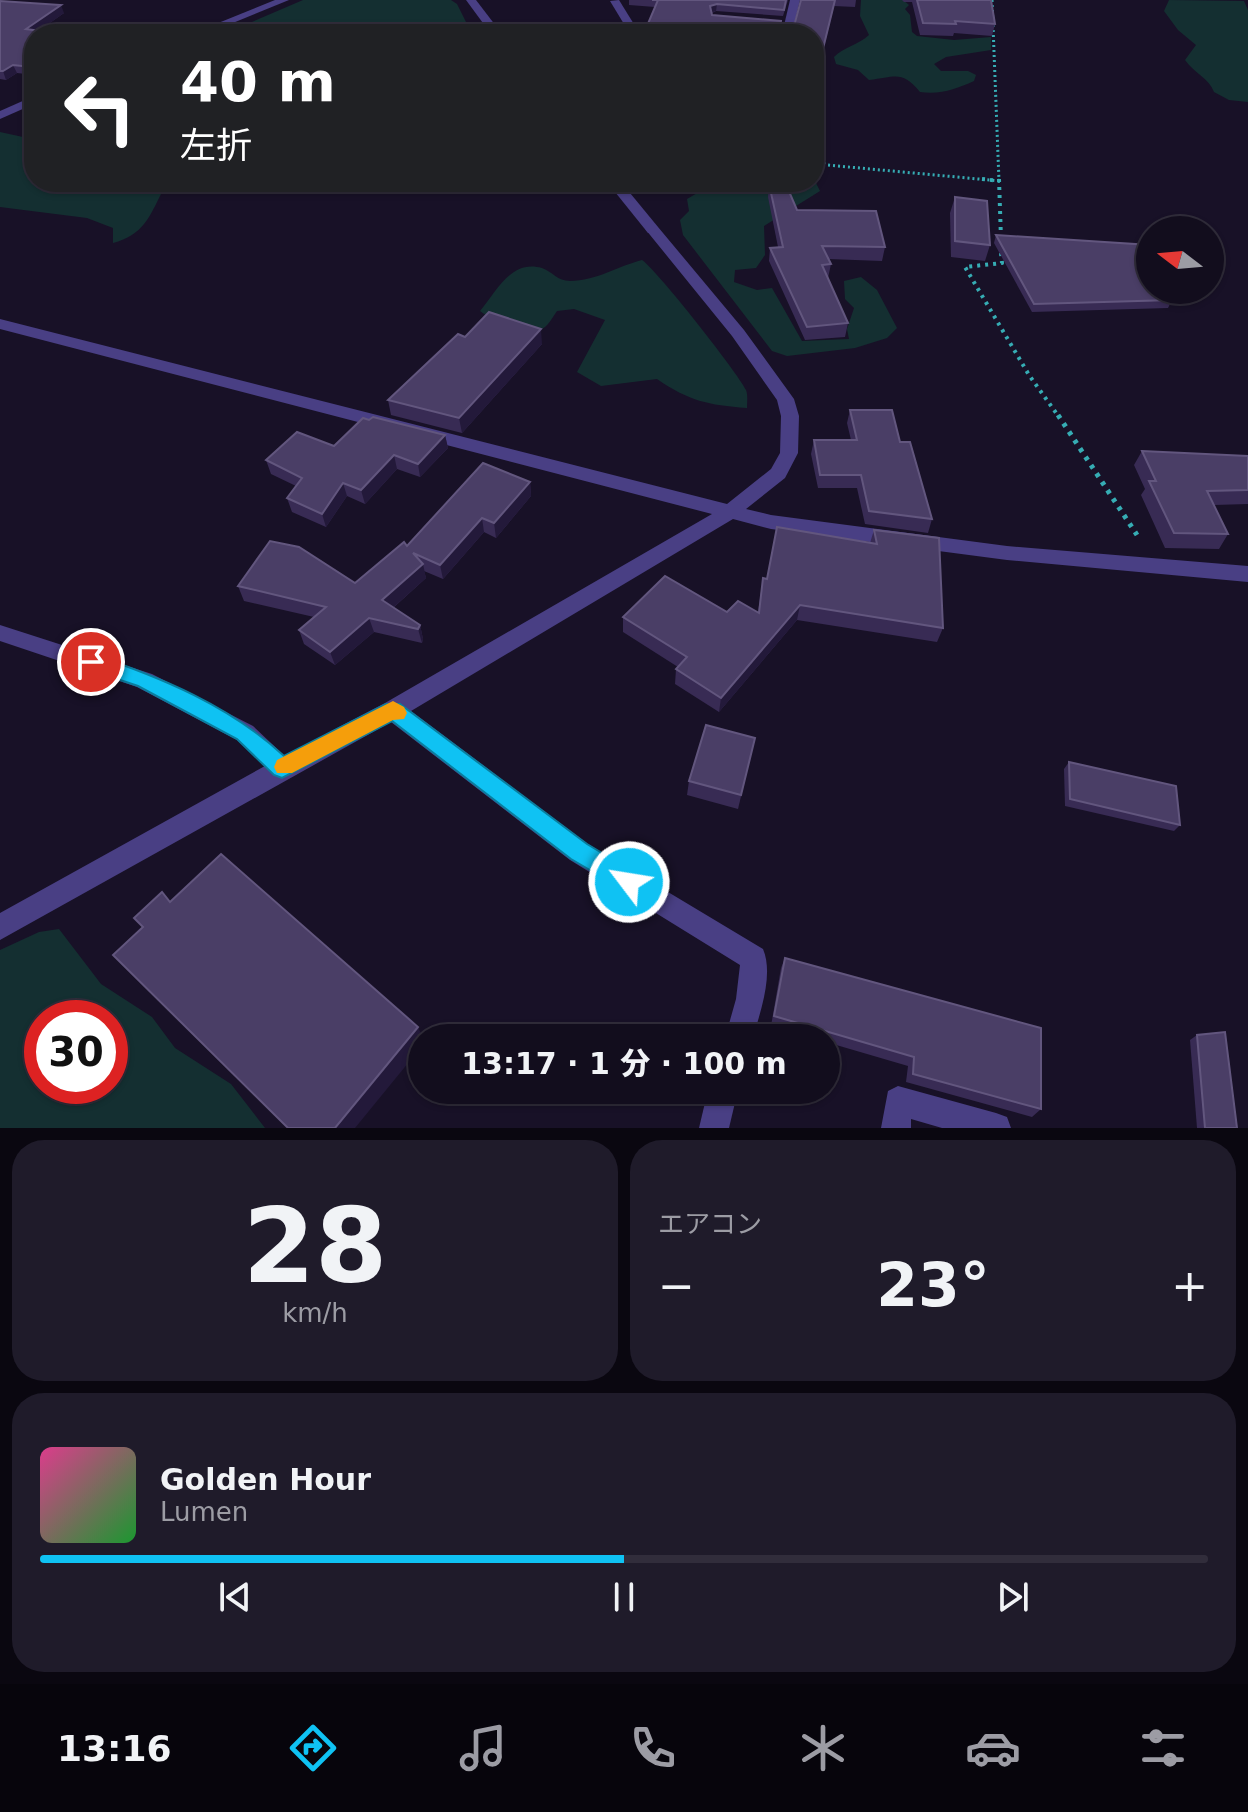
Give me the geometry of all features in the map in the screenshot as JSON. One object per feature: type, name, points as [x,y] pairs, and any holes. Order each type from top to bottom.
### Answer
[{"type":"street","points":[[222,24],[284,0]]},
{"type":"street","points":[[471,0],[489,24]]},
{"type":"street","points":[[789,24],[795,0]]},
{"type":"street","points":[[615,1],[629,24]]},
{"type":"street","points":[[775,21],[781,24]]},
{"type":"street","points":[[0,115],[24,104]]},
{"type":"street","points":[[0,927],[282,768],[393,710],[728,513],[778,473],[789,453],[788,408],[738,333],[622,192]]},
{"type":"street","points":[[0,324],[300,399],[728,513],[991,551],[1248,574]]},
{"type":"street","points":[[0,633],[144,680],[245,733],[282,768]]},
{"type":"street","points":[[393,710],[579,852],[754,958],[750,999],[743,1024]]},
{"type":"street","points":[[896,1128],[898,1101],[996,1128]]},
{"type":"street","points":[[714,1128],[720,1104]]},
{"type":"path","points":[[992,0],[1002,263],[965,267],[1029,375],[1099,473],[1157,568]]},
{"type":"path","points":[[824,163],[1001,181]]},
{"type":"green space","points":[[303,0],[451,0],[457,4],[467,24],[247,24]]},
{"type":"green space","points":[[861,0],[903,0],[909,5],[905,9],[910,15],[912,32],[917,36],[954,40],[991,37],[991,50],[946,57],[934,64],[941,71],[968,71],[976,75],[974,81],[948,91],[920,92],[908,80],[898,77],[869,80],[858,70],[836,64],[834,57],[869,35],[860,16]]},
{"type":"green space","points":[[1169,0],[1244,1],[1248,10],[1248,102],[1229,100],[1214,92],[1185,60],[1196,45],[1178,30],[1164,11]]},
{"type":"green space","points":[[0,132],[24,138],[24,192],[162,192],[138,230],[113,243],[113,228],[87,218],[0,207]]},
{"type":"green space","points":[[699,192],[818,192],[764,226],[765,255],[756,268],[735,270],[734,282],[757,290],[772,288],[802,341],[849,339],[847,329],[854,308],[845,299],[844,281],[861,277],[877,290],[897,328],[887,338],[855,348],[787,356],[772,351],[683,235],[680,220],[689,211],[687,199]]},
{"type":"green space","points":[[642,260],[679,301],[740,380],[747,392],[747,408],[699,401],[657,379],[601,386],[577,372],[605,320],[574,309],[557,311],[543,329],[533,332],[517,330],[480,311],[499,286],[522,268],[542,268],[562,280],[570,281],[598,276]]},
{"type":"green space","points":[[59,929],[101,984],[126,1000],[24,1000],[24,1104],[128,1104],[128,1001],[152,1017],[175,1048],[231,1084],[265,1128],[0,1128],[0,950],[39,932]]},
{"type":"building","points":[[658,0],[786,0],[784,10],[710,6],[712,15],[781,21],[781,24],[648,24]]},
{"type":"building","points":[[801,0],[835,0],[824,45],[824,24],[795,24]]},
{"type":"building","points":[[917,0],[991,0],[995,24],[955,21],[956,24],[923,23]]},
{"type":"building","points":[[0,1],[61,5],[33,24],[24,24],[24,65],[13,65],[0,71]]},
{"type":"building","points":[[771,192],[789,192],[797,210],[876,211],[885,247],[822,246],[831,264],[822,265],[848,323],[807,327],[770,248],[783,247]]},
{"type":"building","points":[[955,197],[987,201],[990,245],[955,241]]},
{"type":"building","points":[[996,235],[1136,244],[1136,301],[1034,304]]},
{"type":"building","points":[[489,312],[541,329],[459,418],[388,400],[458,334],[465,337]]},
{"type":"building","points":[[850,410],[892,410],[900,442],[910,442],[932,519],[869,511],[861,475],[820,475],[814,440],[857,440]]},
{"type":"building","points":[[373,417],[445,435],[418,464],[394,455],[361,490],[343,483],[322,514],[287,498],[302,478],[266,460],[297,432],[334,446],[363,418],[369,420]]},
{"type":"building","points":[[1142,451],[1248,456],[1248,490],[1207,491],[1228,534],[1174,533],[1149,481],[1156,481]]},
{"type":"building","points":[[483,463],[530,482],[494,523],[482,518],[440,565],[413,553],[423,564],[382,600],[420,625],[418,629],[369,618],[330,652],[299,630],[326,607],[238,586],[270,541],[299,547],[355,583],[404,542],[407,546]]},
{"type":"building","points":[[777,527],[877,544],[874,530],[939,538],[943,628],[800,605],[721,698],[676,669],[687,657],[623,617],[665,576],[727,612],[738,601],[759,613],[763,578],[767,579]]},
{"type":"building","points":[[706,725],[755,738],[741,795],[689,781]]},
{"type":"building","points":[[1069,762],[1176,786],[1180,825],[1070,799]]},
{"type":"building","points":[[221,854],[415,1024],[408,1024],[408,1039],[335,1128],[288,1128],[113,955],[143,927],[134,918],[162,892],[170,902]]},
{"type":"building","points":[[785,958],[1041,1028],[1041,1109],[913,1074],[914,1057],[840,1035],[840,1024],[801,1024],[774,1016]]},
{"type":"building","points":[[1225,1032],[1237,1128],[1205,1128],[1197,1035]]},
{"type":"slow traffic","points":[[284,767],[393,710],[397,713]]},
{"type":"route","points":[[91,662],[144,680],[245,733],[282,768],[393,710],[579,852],[629,882]]}]
